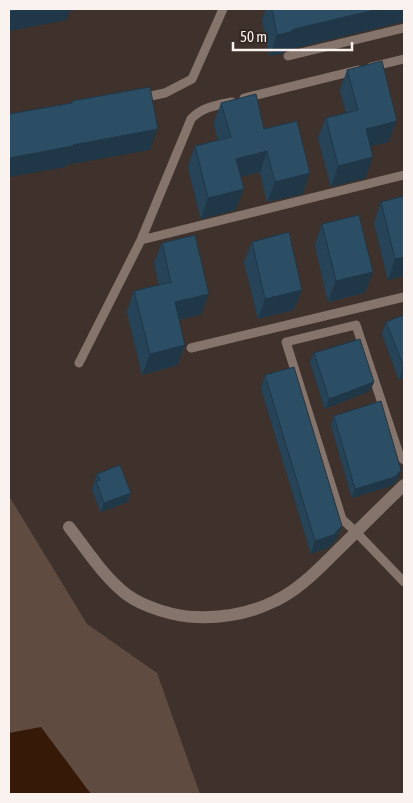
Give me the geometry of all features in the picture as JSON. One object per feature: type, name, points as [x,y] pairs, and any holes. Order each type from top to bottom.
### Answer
[{"type":"street","points":[[69,527],[111,580],[127,595],[172,614],[207,618],[242,613],[275,601],[290,592],[312,575],[404,484]]},
{"type":"lane","points":[[136,99],[165,93],[192,79],[223,9]]},
{"type":"lane","points":[[288,56],[404,28]]},
{"type":"lane","points":[[79,363],[141,240],[192,119],[198,112],[207,108],[404,59]]},
{"type":"lane","points":[[141,240],[404,175]]},
{"type":"lane","points":[[191,348],[404,296]]},
{"type":"lane","points":[[404,460],[400,458],[356,325],[286,342],[342,519],[404,582]]},
{"type":"shaded area","points":[[9,496],[87,624],[157,673],[200,794],[9,794]]},
{"type":"shaded area","points":[[41,727],[91,794],[9,794],[9,733]]},
{"type":"building","points":[[9,9],[25,9],[9,12]]},
{"type":"building","points":[[272,9],[379,9],[294,29],[277,35]]},
{"type":"building","points":[[382,61],[397,121],[366,129],[373,157],[338,166],[326,118],[358,110],[347,70]]},
{"type":"building","points":[[150,87],[158,129],[9,158],[9,114]]},
{"type":"building","points":[[256,94],[264,129],[297,121],[310,173],[275,182],[267,151],[236,159],[244,189],[208,198],[195,146],[231,137],[221,103]]},
{"type":"building","points":[[404,196],[404,257],[395,259],[381,202]]},
{"type":"building","points":[[359,215],[373,272],[336,281],[322,224]]},
{"type":"building","points":[[289,232],[302,290],[265,299],[252,242]]},
{"type":"building","points":[[195,235],[209,294],[175,302],[185,345],[150,354],[134,291],[171,282],[162,243]]},
{"type":"building","points":[[404,315],[404,367],[386,322]]},
{"type":"building","points":[[360,339],[374,382],[329,399],[314,353]]},
{"type":"building","points":[[294,367],[342,526],[333,535],[315,541],[265,375]]},
{"type":"building","points":[[381,401],[401,470],[395,477],[355,489],[334,416]]},
{"type":"building","points":[[120,465],[131,493],[104,503],[96,481],[100,480],[97,474]]}]
